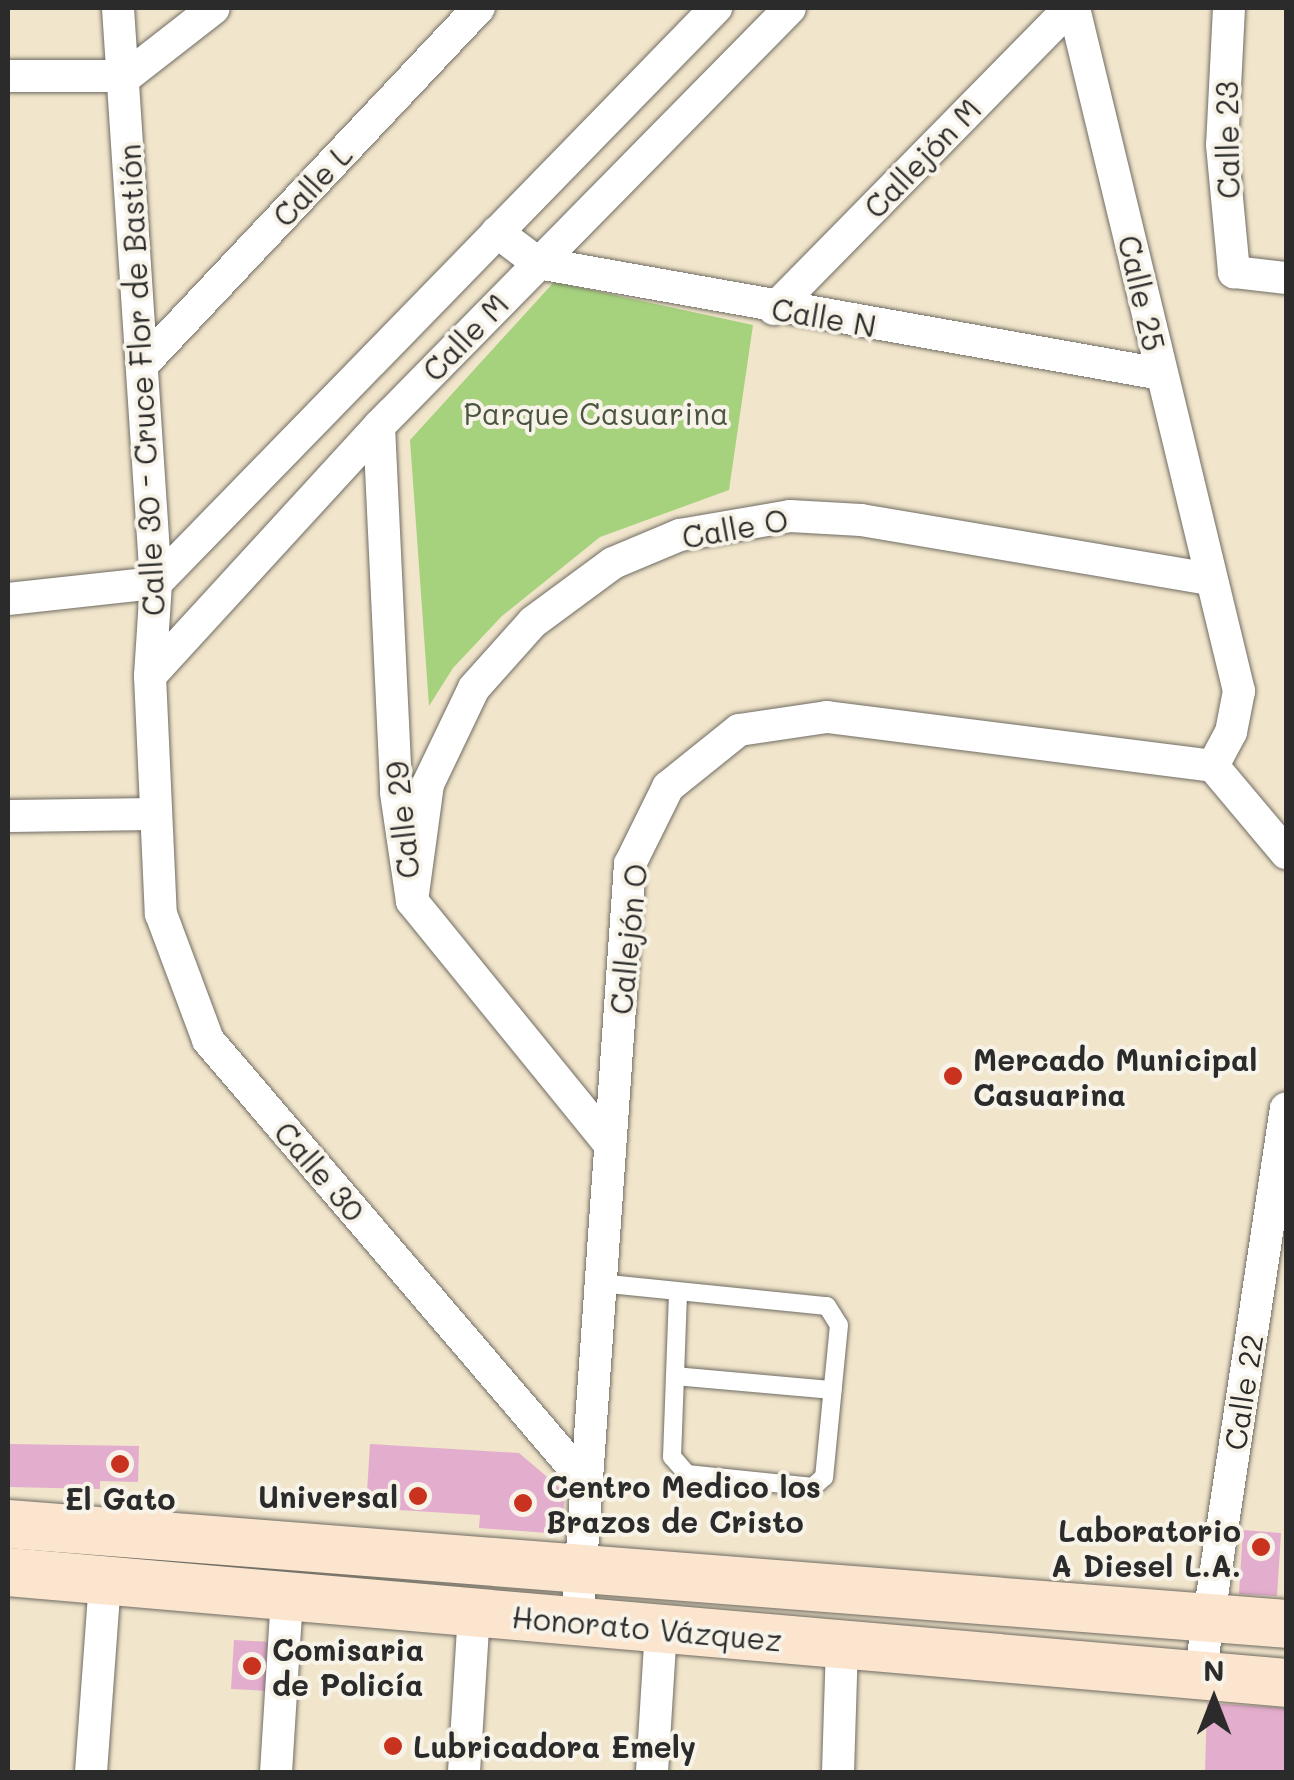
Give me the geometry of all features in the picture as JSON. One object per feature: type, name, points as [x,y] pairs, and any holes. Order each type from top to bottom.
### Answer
[{"type":"street","name":"Calle 30 - Cruce Flor de Bastión","points":[[118,8],[145,362],[156,584],[150,676],[155,814]]},
{"type":"street","points":[[8,76],[126,76],[214,8]]},
{"type":"street","name":"Calle L","points":[[145,362],[479,8]]},
{"type":"street","name":"Calle M","points":[[156,584],[716,8]]},
{"type":"street","name":"Calle M","points":[[150,676],[379,426],[790,8]]},
{"type":"street","name":"Callejón M","points":[[774,310],[1072,8]]},
{"type":"street","name":"Calle 25","points":[[1072,8],[1209,579]]},
{"type":"street","name":"Calle 23","points":[[1229,8],[1222,145],[1234,272],[1286,278]]},
{"type":"street","name":"Calle N","points":[[497,232],[538,263],[774,310],[1161,374]]},
{"type":"street","name":"Calle 29","points":[[379,426],[396,793],[412,900],[610,1145]]},
{"type":"street","name":"Calle O","points":[[412,900],[428,784],[474,688],[533,622],[614,564],[680,535],[790,516],[861,520],[1209,579]]},
{"type":"street","points":[[1209,579],[1239,691],[1232,732],[1213,766],[1286,853]]},
{"type":"street","points":[[8,598],[156,584]]},
{"type":"street","name":"Callejón O","points":[[577,1622],[630,864],[668,787],[739,730],[827,717],[1213,766]]},
{"type":"street","points":[[8,816],[155,814]]},
{"type":"street","name":"Calle 30","points":[[155,814],[161,914],[208,1040],[585,1481]]},
{"type":"street","name":"Calle 22","points":[[1200,1676],[1286,1108]]},
{"type":"street","name":"Honorato Vázquez","points":[[8,1524],[1286,1624]]},
{"type":"street","name":"Honorato Vázquez","points":[[8,1572],[1286,1683]]},
{"type":"street","points":[[91,1772],[106,1580]]},
{"type":"street","points":[[276,1772],[287,1596]]},
{"type":"street","points":[[464,1772],[474,1613]]},
{"type":"street","points":[[652,1772],[662,1630]]},
{"type":"street","points":[[838,1772],[842,1646]]},
{"type":"lane","points":[[600,1283],[827,1306],[839,1326],[824,1477],[813,1487],[687,1474],[672,1457],[678,1293]]},
{"type":"lane","points":[[675,1376],[832,1390]]},
{"type":"green space","name":"Parque Casuarina","points":[[554,282],[753,325],[729,490],[600,537],[502,616],[453,668],[429,706],[410,440]]},
{"type":"building","points":[[8,1444],[139,1446],[138,1482],[100,1481],[100,1489],[8,1487]]},
{"type":"building","points":[[370,1444],[519,1453],[565,1492],[562,1534],[479,1528],[480,1515],[366,1508]]},
{"type":"building","points":[[1243,1530],[1281,1533],[1277,1596],[1239,1594]]},
{"type":"building","name":"Comisaria de Policía","points":[[234,1640],[272,1642],[269,1691],[231,1689]]},
{"type":"building","points":[[1207,1703],[1286,1708],[1286,1772],[1205,1772]]},
{"type":"place","name":"Mercado Municipal Casuarina","points":[[953,1076]]},
{"type":"place","name":"El Gato","points":[[120,1464]]},
{"type":"place","name":"Universal","points":[[418,1496]]},
{"type":"place","name":"Centro Medico los Brazos de Cristo","points":[[523,1503]]},
{"type":"place","name":"Laboratorio A Diesel L.A.","points":[[1261,1547]]},
{"type":"place","name":"Comisaria de Policía","points":[[252,1666]]},
{"type":"place","name":"Lubricadora Emely","points":[[393,1746]]}]
